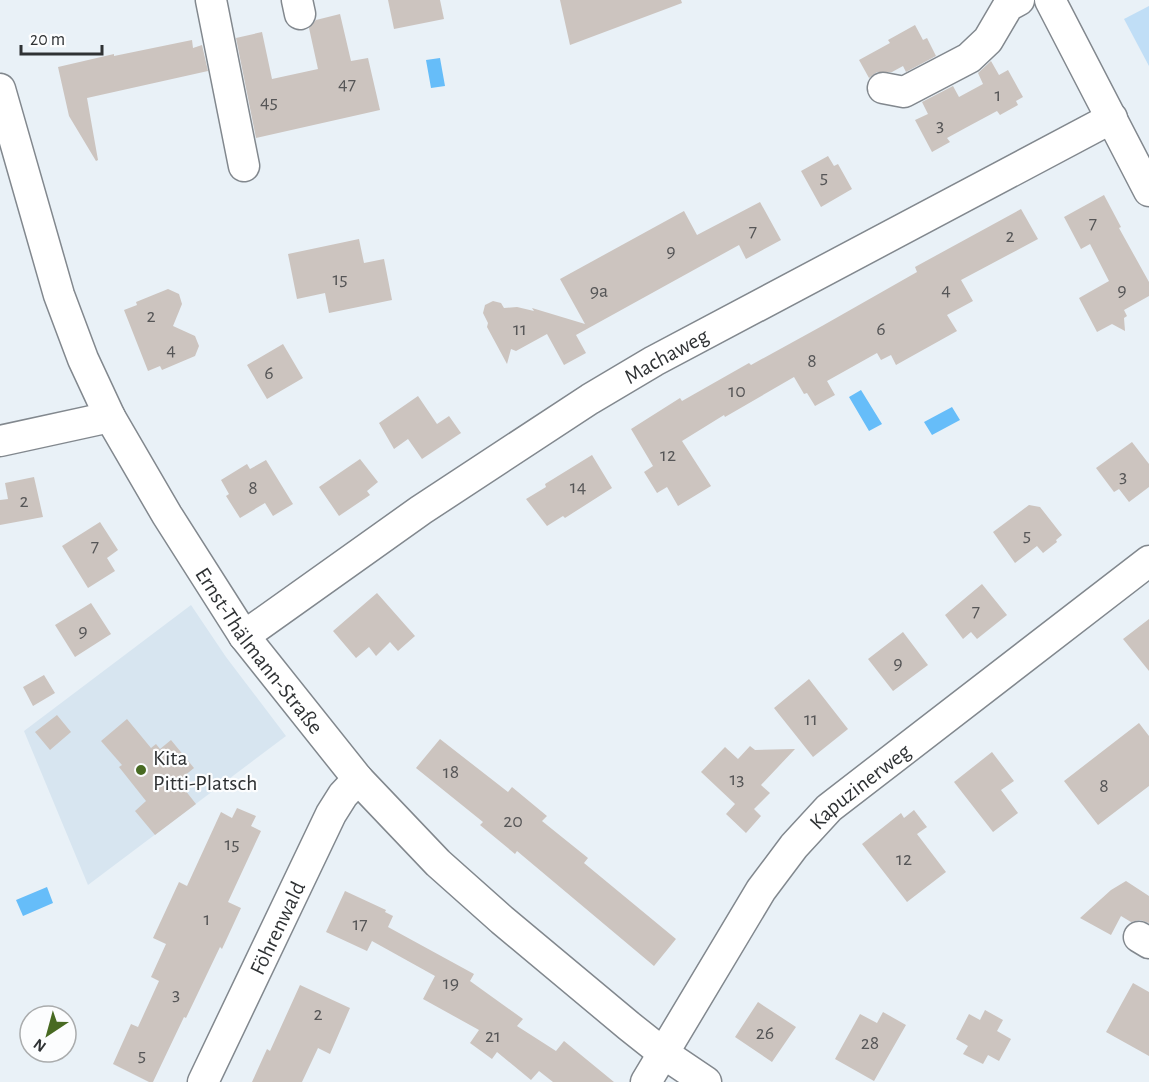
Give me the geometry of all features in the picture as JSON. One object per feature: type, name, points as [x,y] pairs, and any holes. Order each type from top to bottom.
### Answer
[{"type":"street","points":[[211,0],[244,166]]},
{"type":"street","points":[[883,88],[904,92],[969,58],[988,40],[1008,6],[1019,0]]},
{"type":"street","points":[[1050,0],[1149,191]]},
{"type":"street","name":"Ernst-Thälmann-Straße","points":[[0,89],[59,295],[84,359],[110,417],[167,515],[244,636],[358,779],[438,863],[502,920],[663,1053],[706,1082]]},
{"type":"street","name":"Machaweg","points":[[244,636],[422,510],[618,383],[675,350],[1112,118]]},
{"type":"street","points":[[0,441],[110,417]]},
{"type":"street","name":"Kapuzinerweg","points":[[646,1082],[761,890],[794,846],[829,808],[1149,561]]},
{"type":"street","name":"Föhrenwald","points":[[203,1082],[331,814],[342,795],[358,779]]},
{"type":"shaded area","points":[[1149,6],[1149,66],[1124,19]]},
{"type":"shaded area","name":"Kita Pitti-Platsch","points":[[191,605],[226,657],[286,736],[88,885],[24,731]]},
{"type":"water","points":[[440,58],[445,86],[431,88],[426,60]]},
{"type":"water","points":[[861,390],[882,424],[869,431],[849,397]]},
{"type":"water","points":[[952,407],[960,420],[932,435],[924,422]]},
{"type":"water","points":[[47,887],[53,903],[23,916],[16,900]]},
{"type":"building","points":[[388,0],[440,0],[444,19],[394,29]]},
{"type":"building","points":[[560,0],[681,0],[682,3],[570,45]]},
{"type":"building","points":[[340,14],[351,61],[368,58],[380,110],[256,138],[236,38],[262,32],[272,79],[318,69],[309,28],[316,20]]},
{"type":"building","points":[[915,25],[923,40],[927,38],[936,56],[906,72],[903,66],[892,72],[877,72],[869,78],[859,60],[890,43],[888,40]]},
{"type":"building","points":[[192,40],[193,48],[202,45],[208,71],[87,98],[98,160],[96,161],[69,116],[58,67]]},
{"type":"building","points":[[991,61],[999,75],[1008,70],[1023,97],[1016,101],[1018,105],[1000,115],[997,111],[947,138],[950,142],[932,152],[915,120],[928,114],[922,102],[953,86],[959,97],[983,84],[978,73]]},
{"type":"building","points":[[828,156],[834,166],[838,164],[852,189],[821,207],[801,171]]},
{"type":"building","points":[[1104,195],[1121,227],[1119,228],[1149,282],[1149,296],[1124,310],[1127,316],[1124,318],[1125,331],[1112,324],[1097,332],[1079,298],[1109,281],[1090,244],[1081,249],[1064,217]]},
{"type":"building","points":[[760,202],[781,240],[746,259],[739,245],[576,335],[586,353],[564,365],[547,334],[516,351],[511,349],[507,364],[487,327],[488,323],[483,313],[485,305],[493,301],[501,303],[504,308],[517,307],[534,311],[532,308],[585,324],[560,279],[684,211],[697,235]]},
{"type":"building","points":[[1021,209],[1038,239],[961,280],[973,301],[947,315],[957,331],[896,365],[891,355],[881,360],[877,353],[827,381],[835,395],[815,406],[807,393],[804,394],[794,377],[682,441],[711,486],[678,506],[667,487],[657,493],[644,472],[653,466],[631,429],[680,398],[682,401],[749,363],[751,365],[822,326],[917,272],[915,267]]},
{"type":"building","points":[[359,239],[364,263],[384,259],[392,300],[329,313],[325,293],[297,299],[288,254]]},
{"type":"building","points":[[168,289],[179,294],[182,304],[173,326],[195,336],[199,346],[195,356],[162,370],[160,366],[148,371],[124,310],[137,305],[136,302]]},
{"type":"building","points":[[283,344],[303,378],[267,399],[247,365]]},
{"type":"building","points":[[418,396],[437,424],[449,416],[461,433],[422,459],[408,439],[394,449],[379,423]]},
{"type":"building","points":[[1132,442],[1149,464],[1149,487],[1129,502],[1119,489],[1114,492],[1096,468]]},
{"type":"building","points":[[592,455],[612,488],[565,518],[563,516],[547,526],[526,499],[546,487],[545,484]]},
{"type":"building","points":[[360,459],[378,482],[367,491],[370,495],[339,516],[319,487]]},
{"type":"building","points":[[266,460],[293,504],[273,516],[265,503],[240,518],[226,496],[229,494],[221,480],[247,464],[250,469]]},
{"type":"building","points":[[34,477],[43,517],[0,525],[0,500],[8,499],[5,483]]},
{"type":"building","points":[[1029,505],[1040,507],[1062,535],[1043,553],[1037,546],[1015,563],[993,532]]},
{"type":"building","points":[[100,522],[118,550],[107,558],[115,571],[88,588],[62,546]]},
{"type":"building","points":[[982,584],[1007,615],[977,639],[971,632],[963,639],[945,615]]},
{"type":"building","points":[[377,593],[415,636],[398,651],[390,642],[376,656],[369,647],[356,658],[333,631]]},
{"type":"building","points":[[91,603],[111,634],[75,657],[55,625]]},
{"type":"building","points":[[1149,619],[1149,671],[1123,639]]},
{"type":"building","points":[[903,632],[928,665],[893,691],[868,659]]},
{"type":"building","points":[[44,675],[55,693],[33,706],[23,687]]},
{"type":"building","points":[[809,679],[848,729],[813,757],[774,708]]},
{"type":"building","points":[[57,715],[71,732],[50,750],[35,732]]},
{"type":"building","points":[[127,719],[151,748],[156,744],[160,749],[171,740],[194,768],[178,781],[196,804],[155,835],[135,811],[146,801],[119,767],[122,765],[101,741]]},
{"type":"building","points":[[1139,723],[1149,736],[1149,786],[1098,825],[1064,781]]},
{"type":"building","points":[[440,739],[508,792],[512,787],[547,816],[542,821],[588,858],[584,863],[676,939],[654,966],[517,851],[515,854],[480,825],[483,822],[416,768]]},
{"type":"building","points":[[750,746],[755,750],[795,749],[761,785],[770,793],[754,809],[761,816],[746,833],[726,814],[735,804],[701,772],[725,747],[738,759]]},
{"type":"building","points":[[992,752],[1014,781],[1001,790],[1018,813],[993,832],[954,782]]},
{"type":"building","points":[[237,808],[256,816],[251,826],[261,831],[228,902],[241,908],[153,1082],[149,1082],[113,1064],[131,1024],[138,1027],[159,981],[151,977],[166,944],[153,938],[179,882],[187,886],[221,812],[232,818]]},
{"type":"building","points":[[914,810],[927,827],[917,834],[946,872],[907,902],[862,844],[901,813],[904,818]]},
{"type":"building","points":[[1126,881],[1149,896],[1149,923],[1140,920],[1131,922],[1121,916],[1111,935],[1080,918],[1111,890]]},
{"type":"building","points":[[345,891],[386,910],[385,912],[393,916],[388,927],[474,974],[470,981],[523,1019],[517,1026],[556,1051],[564,1041],[614,1082],[553,1082],[539,1071],[531,1080],[497,1052],[492,1059],[470,1043],[479,1030],[423,999],[435,976],[372,941],[367,951],[326,932]]},
{"type":"building","points":[[1133,983],[1149,992],[1149,1056],[1106,1032]]},
{"type":"building","points":[[300,985],[350,1008],[330,1054],[318,1048],[302,1082],[252,1082],[267,1049],[270,1051]]},
{"type":"building","points":[[758,1002],[796,1027],[772,1062],[735,1037]]},
{"type":"building","points":[[985,1010],[1003,1020],[997,1031],[1011,1039],[999,1061],[988,1055],[983,1064],[963,1054],[968,1046],[956,1039],[969,1014],[980,1020]]},
{"type":"building","points":[[883,1012],[906,1025],[874,1081],[835,1059],[860,1014],[877,1023]]},
{"type":"place","name":"Kita Pitti-Platsch","points":[[141,770]]}]
